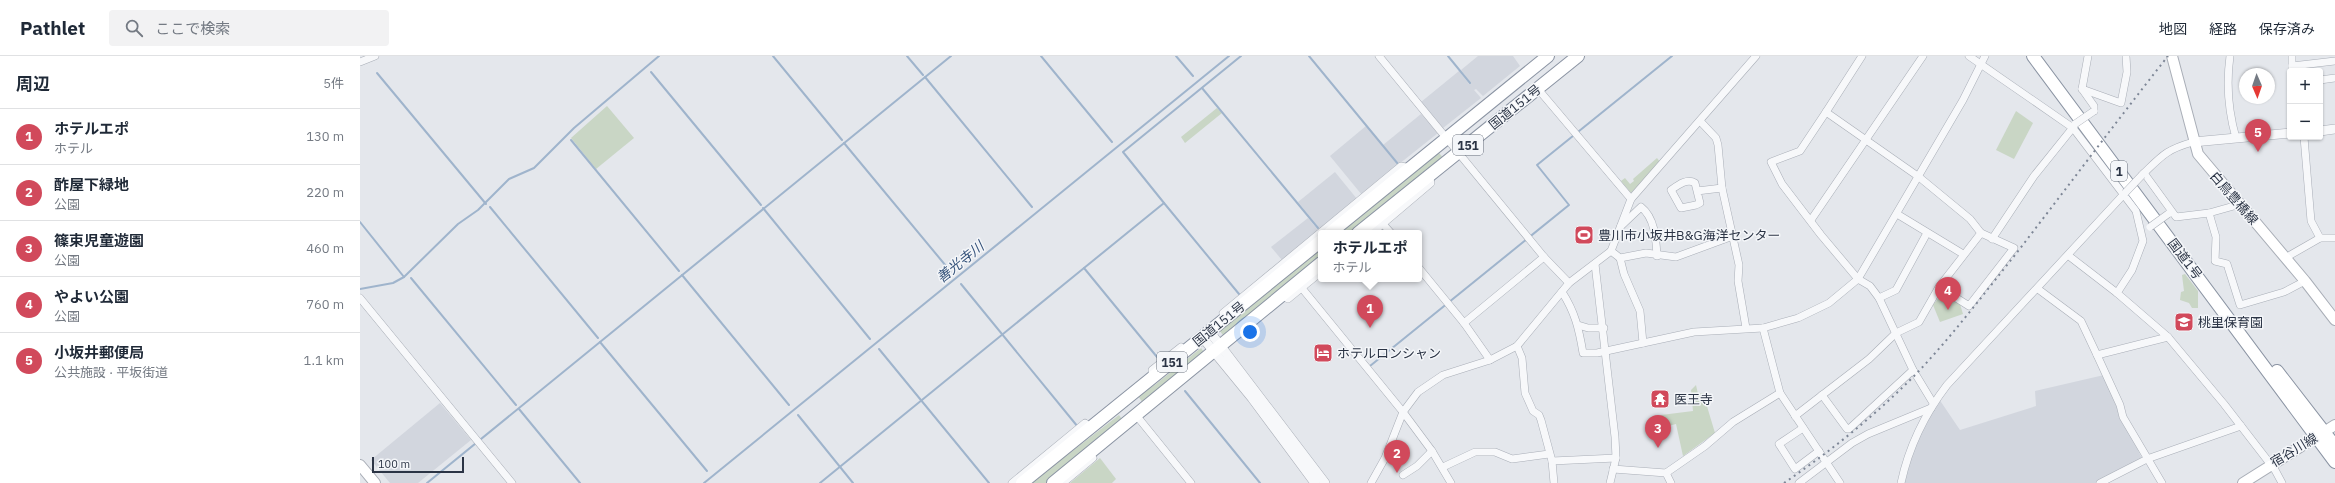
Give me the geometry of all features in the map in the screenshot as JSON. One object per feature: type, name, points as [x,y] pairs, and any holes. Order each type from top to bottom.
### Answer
[{"type":"highway","name":"国道151号","points":[[1334,230],[1548,56]]},
{"type":"highway","name":"国道151号","points":[[1362,230],[1578,56]]},
{"type":"highway","name":"国道1号","points":[[2033,56],[2325,431],[2335,446]]},
{"type":"highway","name":"国道1号","points":[[2042,56],[2243,327],[2325,431],[2335,462]]},
{"type":"highway","name":"国道151号","points":[[1022,483],[1318,243]]},
{"type":"highway","name":"国道151号","points":[[1053,483],[1318,265]]},
{"type":"main road","name":"白鳥豊橋線","points":[[2172,56],[2193,142],[2204,162],[2305,281],[2335,320]]},
{"type":"main road","name":"宿谷川線","points":[[2243,483],[2270,464],[2325,431]]},
{"type":"main road","points":[[360,465],[375,483]]},
{"type":"street","points":[[360,62],[375,56]]},
{"type":"street","points":[[1379,56],[1544,257],[1569,283]]},
{"type":"street","points":[[1371,483],[1385,458],[1403,412],[1418,392],[1434,380],[1452,372],[1490,360],[1517,346],[1569,283],[1611,250],[1631,199],[1756,56]]},
{"type":"street","points":[[1862,56],[1800,151],[1771,162],[1782,184],[1858,280],[1870,286],[1879,298],[1913,370],[1932,405]]},
{"type":"street","points":[[1811,220],[1923,56]]},
{"type":"street","points":[[1969,56],[2074,126],[2136,211],[2143,241],[2139,256],[2117,293]]},
{"type":"street","points":[[1562,292],[1569,300],[1578,325],[1583,353],[1597,353],[1694,332],[1763,328],[1812,312],[1829,303],[1858,280],[1919,177],[1985,56]]},
{"type":"street","points":[[1992,238],[2034,176],[2074,126],[2094,111],[2094,106],[2082,89],[2088,56]]},
{"type":"street","points":[[2082,89],[2121,103],[2127,72],[2126,56]]},
{"type":"street","points":[[2230,56],[2227,94],[2229,113],[2236,138]]},
{"type":"street","points":[[2292,56],[2292,68],[2335,61]]},
{"type":"street","points":[[2323,80],[2335,78]]},
{"type":"street","points":[[1538,89],[1631,199]]},
{"type":"street","points":[[1826,112],[1919,177],[1970,219],[1980,233],[2014,248],[1969,306],[1939,287]]},
{"type":"street","points":[[1700,121],[1716,138],[1718,145],[1722,188],[1733,236],[1746,328]]},
{"type":"street","points":[[2323,130],[2335,129]]},
{"type":"street","points":[[1901,483],[1910,448],[1932,405],[1947,385],[2069,256],[2159,156],[2180,146],[2193,142],[2287,133]]},
{"type":"street","points":[[2304,140],[2311,221],[2320,238]]},
{"type":"street","points":[[1323,230],[1401,166],[1410,168]]},
{"type":"street","points":[[2143,174],[2170,213],[2176,217],[2209,213],[2241,204]]},
{"type":"street","points":[[1376,230],[1431,183],[1429,175]]},
{"type":"street","points":[[1697,191],[1722,188]]},
{"type":"street","points":[[1619,228],[1641,207],[1656,233],[1657,256]]},
{"type":"street","points":[[2139,227],[2145,225],[2150,227],[2170,213]]},
{"type":"street","points":[[2209,213],[2216,237],[2216,261],[2227,264],[2240,304],[2284,292],[2305,281]]},
{"type":"street","points":[[1897,214],[1963,254]]},
{"type":"street","points":[[1383,224],[1388,230]]},
{"type":"street","points":[[1879,298],[1896,290],[1927,233]]},
{"type":"street","points":[[1795,416],[1869,359],[1896,333],[1919,322],[1939,287],[1980,233]]},
{"type":"street","points":[[1153,378],[1152,370],[1318,234]]},
{"type":"street","points":[[1620,258],[1646,253],[1669,258],[1684,255],[1733,236]]},
{"type":"street","points":[[2285,258],[2320,238],[2335,238]]},
{"type":"street","points":[[1611,250],[1620,258],[1624,274],[1640,311],[1643,343]]},
{"type":"street","points":[[2069,256],[2117,293],[2168,337],[2241,426],[2270,464],[2282,483]]},
{"type":"street","points":[[1464,324],[1544,257]]},
{"type":"street","points":[[1595,264],[1604,328],[1616,458],[1610,483]]},
{"type":"street","points":[[1422,272],[1464,324],[1490,360]]},
{"type":"street","points":[[1282,295],[1288,299],[1318,274]]},
{"type":"street","points":[[1301,287],[1403,412],[1432,451],[1451,483]]},
{"type":"street","points":[[2038,289],[2081,321],[2120,405],[2123,417],[2162,483]]},
{"type":"street","points":[[360,298],[512,483]]},
{"type":"street","points":[[1578,325],[1588,328],[1604,328]]},
{"type":"street","points":[[1763,328],[1780,393],[1840,483]]},
{"type":"street","points":[[1206,334],[1315,483]]},
{"type":"street","points":[[2097,355],[2168,337]]},
{"type":"street","points":[[1517,346],[1522,358],[1525,393],[1533,411],[1541,420],[1554,483]]},
{"type":"street","points":[[1217,349],[1325,483]]},
{"type":"street","points":[[1822,395],[1847,429],[1849,429],[1913,370]]},
{"type":"street","points":[[1614,469],[1666,473],[1705,446],[1733,422],[1780,393]]},
{"type":"street","points":[[1799,483],[1852,443],[1868,434],[1932,405]]},
{"type":"street","points":[[1136,415],[1191,483]]},
{"type":"street","points":[[1012,483],[1085,424],[1091,428]]},
{"type":"street","points":[[2100,483],[2147,459],[2241,426]]},
{"type":"street","points":[[1803,428],[1779,444],[1795,469],[1819,452]]},
{"type":"street","points":[[1063,483],[1109,445],[1106,439]]},
{"type":"street","points":[[1403,475],[1417,466],[1432,451]]},
{"type":"street","points":[[1443,468],[1475,452],[1495,452],[1512,458],[1616,458]]},
{"type":"street","points":[[1666,473],[1671,483]]},
{"type":"shaded area","points":[[1478,56],[1513,56],[1520,66],[1483,96],[1476,89],[1474,90],[1481,98],[1443,128],[1421,102],[1459,71],[1469,84],[1471,83],[1461,70]]},
{"type":"shaded area","points":[[1421,114],[1438,133],[1399,164],[1383,145]]},
{"type":"shaded area","points":[[1366,126],[1398,165],[1362,195],[1330,156]]},
{"type":"shaded area","points":[[1335,172],[1357,199],[1320,229],[1298,202]]},
{"type":"shaded area","points":[[1308,218],[1318,230],[1282,260],[1271,247]]},
{"type":"shaded area","points":[[2104,375],[2142,459],[2095,483],[1903,483],[1912,448],[1939,399],[1960,430],[2036,406],[2035,391]]},
{"type":"shaded area","points":[[440,403],[471,440],[418,483],[390,483],[371,460]]},
{"type":"green space","points":[[607,106],[634,138],[596,169],[571,138]]},
{"type":"green space","points":[[1217,108],[1222,113],[1185,143],[1181,137]]},
{"type":"green space","points":[[2016,111],[2033,123],[2014,159],[1996,150]]},
{"type":"green space","points":[[1439,153],[1445,160],[1360,230],[1342,230]]},
{"type":"green space","points":[[1657,158],[1660,162],[1631,193],[1621,181],[1625,178],[1630,184],[1634,181],[1633,179]]},
{"type":"green space","points":[[1318,249],[1318,263],[1226,339],[1219,330]]},
{"type":"green space","points":[[2185,274],[2198,291],[2198,308],[2192,308],[2189,303],[2180,300],[2181,292],[2184,291],[2182,275]]},
{"type":"green space","points":[[1943,292],[1960,304],[1963,314],[1940,322],[1933,305]]},
{"type":"green space","points":[[1201,348],[1206,355],[1143,403],[1138,396],[1156,384]]},
{"type":"green space","points":[[1696,385],[1698,394],[1703,393],[1715,433],[1683,456],[1676,424],[1664,427],[1661,415],[1693,411],[1691,390]]},
{"type":"green space","points":[[1119,415],[1124,422],[1050,483],[1031,483]]},
{"type":"green space","points":[[1100,458],[1116,479],[1112,483],[1070,483]]},
{"type":"waterway","points":[[360,289],[393,283],[404,277],[458,224],[478,210],[509,179],[534,168],[574,128],[659,56]]},
{"type":"waterway","points":[[773,56],[842,140]]},
{"type":"waterway","points":[[907,56],[923,75]]},
{"type":"waterway","points":[[427,483],[951,56]]},
{"type":"waterway","points":[[1041,56],[1112,142]]},
{"type":"waterway","points":[[1176,56],[1193,76]]},
{"type":"waterway","name":"善光寺川","points":[[704,483],[1229,56]]},
{"type":"waterway","points":[[1157,357],[1084,268],[1164,203],[1123,152],[1241,56]]},
{"type":"waterway","points":[[1309,56],[1398,164]]},
{"type":"waterway","points":[[1448,56],[1470,83]]},
{"type":"waterway","points":[[1370,366],[1569,205],[1537,165],[1672,56]]},
{"type":"waterway","points":[[651,72],[761,205]]},
{"type":"waterway","points":[[377,73],[486,204]]},
{"type":"waterway","points":[[925,77],[1032,207]]},
{"type":"waterway","points":[[1202,88],[1318,228]]},
{"type":"waterway","points":[[571,140],[679,271]]},
{"type":"waterway","points":[[844,143],[951,272]]},
{"type":"waterway","points":[[1164,203],[1239,294]]},
{"type":"waterway","points":[[490,207],[598,338]]},
{"type":"waterway","points":[[763,208],[870,339]]},
{"type":"waterway","points":[[360,222],[404,277]]},
{"type":"waterway","points":[[820,483],[1084,268]]},
{"type":"waterway","points":[[682,275],[789,405]]},
{"type":"waterway","points":[[411,278],[516,405]]},
{"type":"waterway","points":[[961,284],[1078,427]]},
{"type":"waterway","points":[[600,342],[707,471]]},
{"type":"waterway","points":[[879,349],[989,483]]},
{"type":"waterway","points":[[1185,391],[1260,483]]},
{"type":"waterway","points":[[519,409],[580,483]]},
{"type":"waterway","points":[[798,415],[853,483]]},
{"type":"railway","points":[[1784,483],[1836,445],[1870,417],[1902,388],[1943,345],[2015,255],[2168,56]]},
{"type":"place","name":"小坂井郵便局","points":[[2258,152]]},
{"type":"place","name":"豊川市小坂井B&G海洋センター","points":[[1584,235]]},
{"type":"place","name":"やよい公園","points":[[1948,310]]},
{"type":"place","name":"桃里保育園","points":[[2184,322]]},
{"type":"place","name":"ホテルエポ","points":[[1370,328]]},
{"type":"place","name":"ホテルロンシャン","points":[[1323,353]]},
{"type":"place","name":"医王寺","points":[[1660,399]]},
{"type":"place","name":"篠束児童遊園","points":[[1658,448]]},
{"type":"place","name":"酢屋下緑地","points":[[1397,473]]}]
